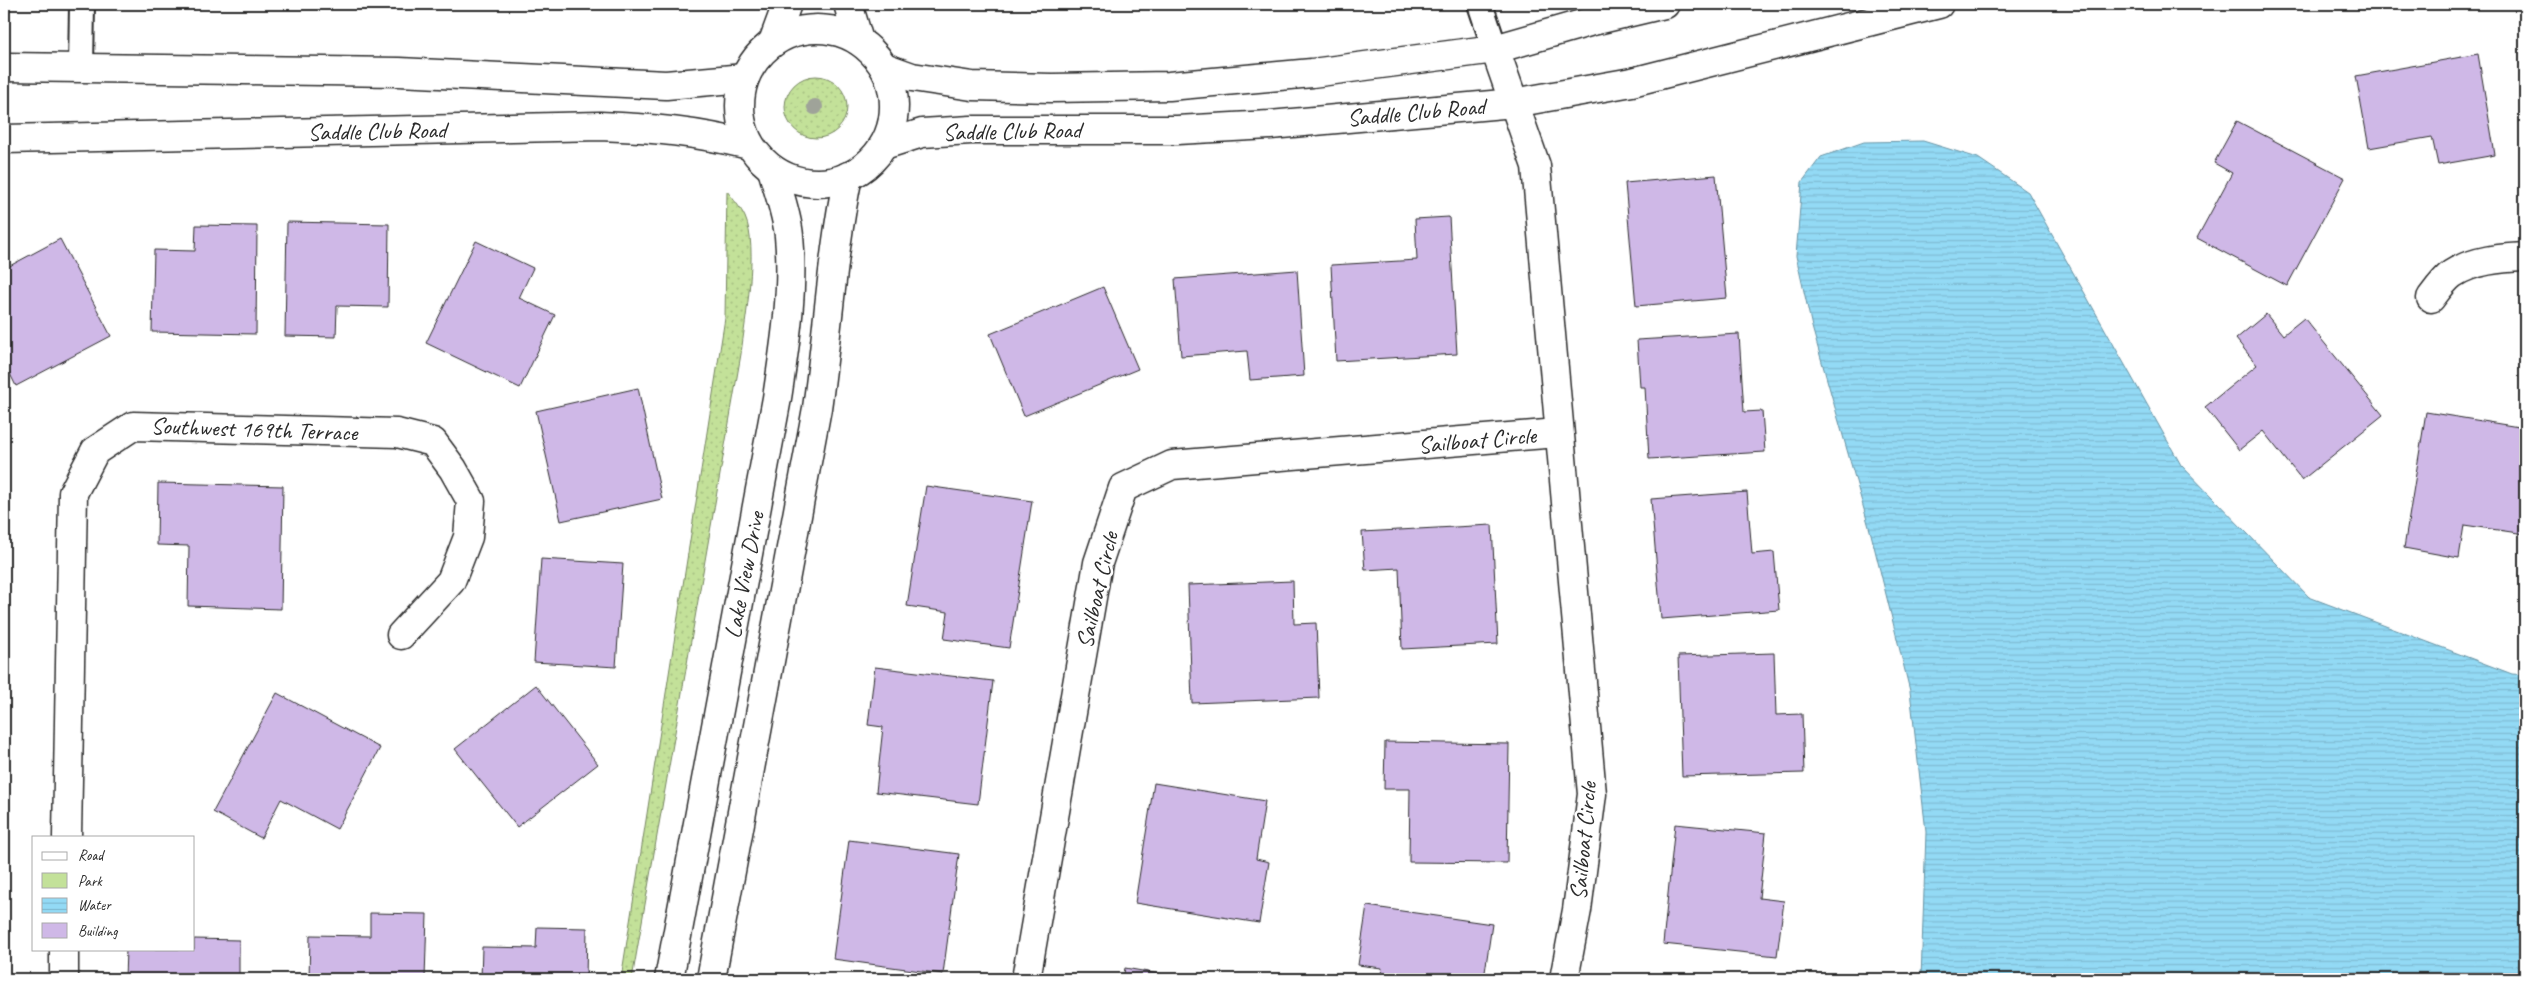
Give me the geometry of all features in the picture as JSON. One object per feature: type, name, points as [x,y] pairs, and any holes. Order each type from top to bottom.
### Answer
[{"type":"street","points":[[773,42],[787,4]]},
{"type":"street","points":[[848,4],[859,41]]},
{"type":"street","name":"Saddle Club Road","points":[[884,67],[912,78],[972,86],[1052,88],[1169,86],[1312,73],[1496,49],[1589,22],[1665,4]]},
{"type":"street","name":"Saddle Club Road","points":[[884,145],[922,133],[971,130],[1177,130],[1270,125],[1514,103],[1632,82],[1939,4]]},
{"type":"street","points":[[831,29],[859,41],[873,52],[884,67],[893,92],[893,119],[884,145],[874,157],[848,176],[822,183],[796,180],[772,169],[749,145],[740,123],[739,100],[744,78],[754,59],[773,42],[801,30],[831,29]]},
{"type":"street","name":"Sailboat Circle","points":[[1496,49],[1536,166],[1558,433],[1592,794],[1577,910],[1564,979]]},
{"type":"street","points":[[4,67],[399,72],[666,85],[744,78]]},
{"type":"street","name":"Saddle Club Road","points":[[4,139],[600,126],[662,128],[711,135],[749,145]]},
{"type":"street","name":"Lake View Drive","points":[[669,979],[777,398],[787,328],[791,261],[789,234],[772,169]]},
{"type":"street","name":"Lake View Drive","points":[[711,979],[817,408],[828,332],[833,260],[848,176]]},
{"type":"street","points":[[2431,298],[2452,274],[2478,263],[2525,256]]},
{"type":"street","name":"Southwest 169th Terrace","points":[[67,836],[73,493],[95,451],[133,426],[398,433],[433,442],[453,469],[471,501],[468,537],[452,582],[402,635]]},
{"type":"street","name":"Sailboat Circle","points":[[1026,979],[1098,563],[1123,488],[1172,465],[1558,433]]},
{"type":"street","points":[[64,950],[64,979]]},
{"type":"lane","points":[[81,69],[82,4]]},
{"type":"lane","points":[[1480,4],[1496,49]]},
{"type":"green space","points":[[816,76],[828,78],[838,85],[845,95],[847,107],[845,119],[838,129],[828,136],[816,138],[804,136],[794,129],[787,119],[785,107],[787,95],[794,85],[804,78]]},
{"type":"green space","points":[[727,191],[745,217],[751,247],[750,284],[741,354],[632,979],[621,979],[725,318]]},
{"type":"water","points":[[1923,141],[1978,158],[2028,192],[2181,465],[2309,597],[2512,674],[2525,675],[2525,979],[1921,979],[1926,832],[1910,691],[1871,534],[1812,327],[1796,256],[1802,182],[1821,157],[1864,142]]},
{"type":"building","points":[[2478,54],[2495,155],[2438,165],[2432,137],[2369,148],[2356,76]]},
{"type":"building","points":[[2237,121],[2345,178],[2287,286],[2197,238],[2232,173],[2214,163]]},
{"type":"building","points":[[1716,175],[1727,298],[1636,306],[1625,183]]},
{"type":"building","points":[[1449,217],[1457,354],[1336,361],[1331,265],[1417,260],[1415,219]]},
{"type":"building","points":[[287,222],[389,224],[388,307],[337,306],[336,337],[285,336]]},
{"type":"building","points":[[196,225],[257,226],[256,334],[152,332],[154,250],[195,251]]},
{"type":"building","points":[[60,239],[111,336],[16,386],[4,362],[4,269]]},
{"type":"building","points":[[476,241],[533,268],[519,298],[555,315],[520,388],[426,343]]},
{"type":"building","points":[[1297,270],[1304,376],[1250,380],[1247,351],[1181,356],[1175,279]]},
{"type":"building","points":[[1103,287],[1138,369],[1024,416],[990,334]]},
{"type":"building","points":[[2266,314],[2283,335],[2304,318],[2383,415],[2302,480],[2263,431],[2239,450],[2205,407],[2257,365],[2236,339]]},
{"type":"building","points":[[1739,334],[1744,412],[1762,411],[1765,452],[1649,459],[1645,387],[1640,387],[1637,340]]},
{"type":"building","points":[[638,388],[662,499],[561,521],[536,411]]},
{"type":"building","points":[[2426,412],[2525,428],[2525,534],[2464,525],[2459,558],[2404,548]]},
{"type":"building","points":[[158,483],[283,486],[281,609],[188,606],[189,546],[157,545]]},
{"type":"building","points":[[926,486],[1032,501],[1009,648],[944,639],[948,612],[907,606]]},
{"type":"building","points":[[1747,492],[1752,554],[1774,552],[1779,610],[1661,619],[1651,499]]},
{"type":"building","points":[[1492,525],[1498,644],[1402,649],[1399,568],[1365,570],[1362,532]]},
{"type":"building","points":[[541,559],[623,564],[616,667],[534,662]]},
{"type":"building","points":[[1293,581],[1294,624],[1316,623],[1319,698],[1192,703],[1188,585]]},
{"type":"building","points":[[1774,653],[1776,715],[1802,714],[1804,773],[1682,776],[1678,656]]},
{"type":"building","points":[[875,667],[993,681],[978,804],[876,792],[883,727],[868,725]]},
{"type":"building","points":[[536,685],[598,764],[517,827],[455,749]]},
{"type":"building","points":[[277,693],[380,748],[337,829],[281,799],[261,838],[213,812]]},
{"type":"building","points":[[1385,742],[1509,744],[1507,863],[1409,862],[1410,789],[1384,789]]},
{"type":"building","points":[[1154,783],[1265,801],[1256,859],[1269,862],[1259,923],[1135,903]]},
{"type":"building","points":[[1675,824],[1766,833],[1759,898],[1784,901],[1777,956],[1663,944]]},
{"type":"building","points":[[849,840],[959,854],[943,974],[833,959]]},
{"type":"building","points":[[1367,906],[1492,924],[1484,979],[1380,979],[1382,968],[1358,965]]},
{"type":"building","points":[[370,913],[427,914],[425,979],[309,979],[310,935],[370,936]]},
{"type":"building","points":[[537,927],[587,928],[586,979],[481,979],[482,947],[536,948]]},
{"type":"building","points":[[195,939],[239,940],[239,979],[125,979],[126,950],[195,950]]},
{"type":"building","points":[[1125,968],[1188,979],[1123,979]]}]
